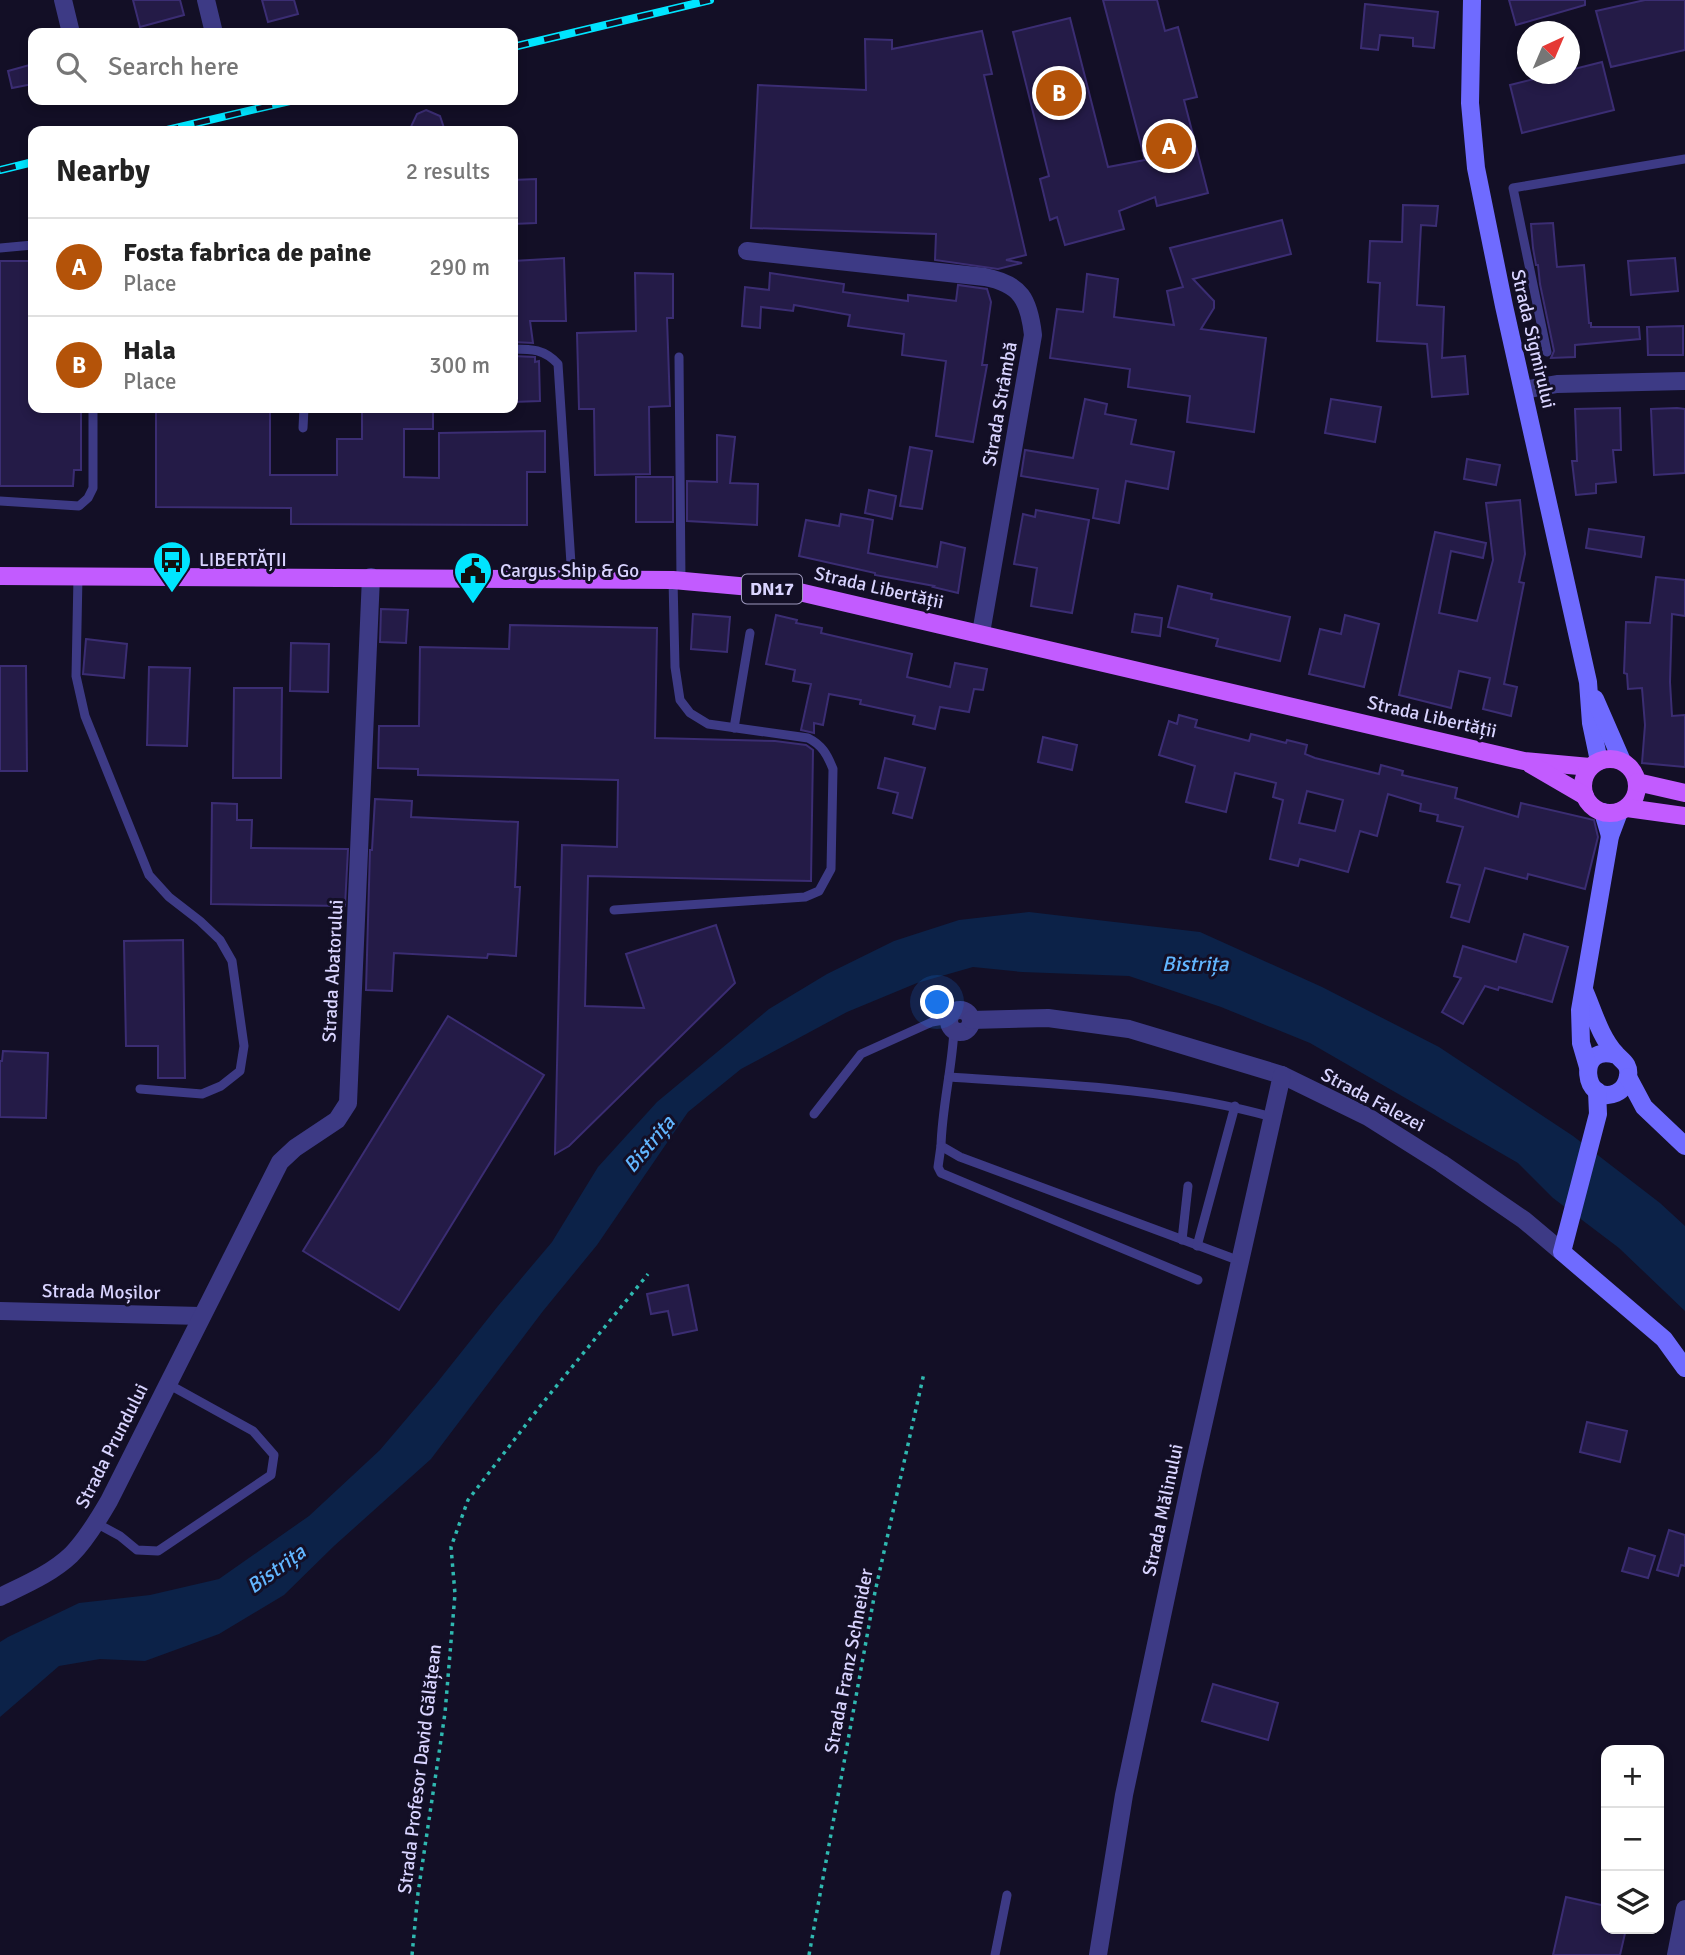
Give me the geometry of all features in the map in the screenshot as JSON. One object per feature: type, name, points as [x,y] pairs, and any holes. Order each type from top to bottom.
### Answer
[{"type":"main road","name":"Strada Libertății","points":[[0,576],[677,580],[796,591],[1524,761],[1595,764]]},
{"type":"main road","points":[[1595,764],[1606,759],[1622,761]]},
{"type":"main road","name":"Strada Libertății","points":[[1524,761],[1585,796]]},
{"type":"main road","name":"Strada Sigmirului","points":[[1622,761],[1635,774],[1637,782]]},
{"type":"main road","name":"Strada Sigmirului","points":[[1585,796],[1584,781],[1595,764]]},
{"type":"main road","points":[[1616,810],[1635,796],[1637,782],[1685,793]]},
{"type":"main road","points":[[1585,796],[1589,803],[1616,810],[1685,816]]},
{"type":"street","points":[[63,0],[70,28]]},
{"type":"street","points":[[206,0],[213,28]]},
{"type":"street","name":"Strada Sigmirului","points":[[1472,0],[1470,103],[1476,169],[1588,682],[1595,764]]},
{"type":"street","name":"Strada Strâmbă","points":[[747,251],[985,276],[1002,280],[1022,295],[1030,309],[1033,335],[981,633]]},
{"type":"street","points":[[1524,390],[1556,384],[1685,381]]},
{"type":"street","name":"Strada Abatorului","points":[[201,1316],[280,1162],[295,1148],[337,1120],[348,1102],[371,578]]},
{"type":"street","name":"Strada Sigmirului","points":[[1588,682],[1622,761]]},
{"type":"street","points":[[1616,810],[1580,1010],[1581,1043],[1588,1067],[1588,1080],[1607,1093],[1644,1107]]},
{"type":"street","points":[[1562,1252],[1597,1118],[1607,1093],[1626,1084],[1628,1077],[1627,1064],[1616,1055],[1604,1036],[1584,990]]},
{"type":"street","name":"Strada Falezei","points":[[958,1025],[1048,1018],[1129,1029],[1282,1076],[1368,1117],[1524,1220],[1664,1339],[1685,1368]]},
{"type":"street","points":[[1588,1067],[1591,1061],[1603,1053],[1616,1055]]},
{"type":"street","name":"Strada Mălinului","points":[[1098,1955],[1124,1795],[1282,1076]]},
{"type":"street","points":[[1628,1077],[1644,1107],[1685,1146]]},
{"type":"street","name":"Strada Moșilor","points":[[0,1311],[201,1316]]},
{"type":"street","name":"Strada Prundului","points":[[0,1597],[45,1574],[71,1555],[96,1522],[201,1316]]},
{"type":"street","points":[[1675,1955],[1685,1909]]},
{"type":"lane","name":"Strada Sigmirului","points":[[1547,352],[1513,188],[1685,159]]},
{"type":"lane","points":[[0,248],[28,245]]},
{"type":"lane","points":[[518,349],[534,348],[549,354],[558,364],[572,579]]},
{"type":"lane","points":[[614,910],[805,897],[819,891],[831,869],[833,769],[821,745],[808,738],[708,724],[690,713],[680,699],[675,667],[679,357]]},
{"type":"lane","points":[[0,501],[79,506],[88,498],[93,488],[93,413]]},
{"type":"lane","points":[[303,428],[304,413]]},
{"type":"lane","points":[[78,576],[76,676],[85,716],[149,875],[169,897],[220,940],[232,961],[244,1046],[240,1071],[221,1086],[202,1094],[140,1089]]},
{"type":"lane","points":[[734,728],[750,633]]},
{"type":"lane","points":[[814,1114],[861,1054],[932,1022],[958,1025],[942,1125],[939,1167],[942,1173],[1198,1280]]},
{"type":"lane","points":[[949,1077],[1089,1087],[1235,1106],[1272,1116]]},
{"type":"lane","points":[[1198,1246],[1235,1106]]},
{"type":"lane","points":[[941,1146],[960,1157],[1240,1261]]},
{"type":"lane","points":[[1182,1240],[1188,1186]]},
{"type":"lane","points":[[96,1522],[137,1550],[158,1551],[271,1475],[274,1455],[253,1431],[168,1384]]},
{"type":"lane","points":[[995,1955],[1007,1895]]},
{"type":"path","name":"Strada Profesor David Gălățean","points":[[412,1955],[418,1893],[445,1713],[455,1594],[451,1547],[468,1500],[648,1274]]},
{"type":"path","name":"Strada Franz Schneider","points":[[809,1955],[875,1592],[925,1373]]},
{"type":"water","name":"Bistrița","points":[[1029,912],[1200,932],[1322,987],[1439,1047],[1573,1136],[1660,1203],[1685,1226],[1685,1311],[1619,1248],[1553,1198],[1518,1163],[1310,1043],[1221,1007],[1129,976],[1022,972],[973,967],[917,983],[847,1012],[741,1069],[688,1112],[597,1245],[543,1311],[431,1459],[284,1595],[219,1634],[145,1661],[100,1659],[59,1666],[0,1717],[0,1642],[79,1603],[150,1595],[219,1579],[309,1516],[380,1450],[436,1384],[552,1242],[598,1167],[657,1102],[769,1009],[827,974],[894,941],[959,920]]},
{"type":"building","points":[[133,0],[180,0],[184,15],[140,27]]},
{"type":"building","points":[[262,0],[294,0],[298,14],[268,22]]},
{"type":"building","points":[[1103,0],[1157,0],[1165,31],[1178,27],[1197,97],[1184,100],[1208,193],[1157,206],[1155,197],[1119,211],[1124,229],[1065,245],[1057,217],[1050,220],[1040,179],[1049,176],[1013,32],[1070,18],[1108,167],[1145,160]]},
{"type":"building","points":[[1509,0],[1585,0],[1585,5],[1530,21],[1517,21],[1516,25]]},
{"type":"building","points":[[1645,0],[1685,0],[1685,50],[1611,67],[1596,11]]},
{"type":"building","points":[[1365,4],[1438,12],[1434,48],[1413,46],[1413,38],[1380,35],[1378,50],[1361,48]]},
{"type":"building","points":[[982,31],[992,74],[984,75],[1026,255],[1006,260],[1022,263],[998,269],[935,260],[936,234],[751,228],[758,85],[866,90],[865,39],[892,40],[892,49]]},
{"type":"building","points":[[1602,62],[1614,110],[1522,133],[1510,85],[1580,84],[1580,68]]},
{"type":"building","points":[[28,65],[28,85],[12,88],[8,71]]},
{"type":"building","points":[[426,110],[440,116],[443,126],[411,126],[417,114]]},
{"type":"building","points":[[536,179],[536,223],[518,224],[518,180]]},
{"type":"building","points":[[1403,205],[1438,206],[1436,226],[1421,225],[1417,305],[1444,307],[1442,358],[1465,356],[1468,394],[1432,397],[1427,344],[1377,341],[1380,283],[1368,282],[1370,241],[1402,242]]},
{"type":"building","points":[[1282,220],[1291,254],[1193,279],[1214,301],[1214,308],[1201,329],[1266,338],[1254,432],[1187,422],[1190,396],[1128,387],[1130,369],[1050,358],[1057,309],[1083,312],[1087,274],[1118,279],[1114,317],[1174,325],[1167,291],[1183,287],[1170,248]]},
{"type":"building","points":[[1553,223],[1557,267],[1584,265],[1591,327],[1639,327],[1640,339],[1575,345],[1575,357],[1551,358],[1554,351],[1536,265],[1531,224]]},
{"type":"building","points":[[564,258],[566,321],[530,321],[533,343],[518,342],[518,261]]},
{"type":"building","points":[[1675,258],[1678,291],[1631,295],[1628,261]]},
{"type":"building","points":[[0,261],[28,261],[28,413],[81,413],[81,470],[74,470],[73,486],[0,486]]},
{"type":"building","points":[[635,273],[673,274],[673,318],[667,318],[670,406],[649,407],[650,474],[595,475],[594,409],[579,409],[577,333],[636,331]]},
{"type":"building","points":[[770,273],[844,284],[843,292],[908,301],[908,295],[956,301],[958,285],[987,289],[991,302],[982,365],[987,365],[973,442],[936,436],[946,361],[902,355],[904,334],[848,326],[850,315],[794,305],[793,311],[761,307],[760,328],[742,326],[745,287],[769,290]]},
{"type":"building","points":[[1683,326],[1683,355],[1648,355],[1647,327]]},
{"type":"building","points":[[518,356],[535,357],[535,362],[539,361],[540,401],[518,402]]},
{"type":"building","points":[[1085,399],[1107,404],[1105,414],[1136,420],[1131,444],[1174,452],[1168,489],[1126,481],[1119,523],[1093,518],[1098,489],[1021,476],[1025,450],[1073,458]]},
{"type":"building","points":[[1331,399],[1381,407],[1375,442],[1325,433]]},
{"type":"building","points":[[1620,408],[1621,450],[1613,450],[1616,482],[1596,484],[1596,493],[1576,495],[1572,461],[1577,461],[1575,409]]},
{"type":"building","points":[[1651,409],[1685,409],[1685,473],[1654,475]]},
{"type":"building","points":[[156,413],[270,413],[270,475],[337,475],[337,439],[362,439],[362,413],[433,413],[433,429],[404,429],[404,477],[439,478],[439,433],[545,431],[545,472],[527,472],[527,525],[291,524],[291,508],[156,507]]},
{"type":"building","points":[[717,435],[735,437],[730,483],[758,484],[757,525],[687,521],[687,481],[717,482]]},
{"type":"building","points":[[910,447],[932,451],[922,509],[900,506]]},
{"type":"building","points":[[1467,459],[1500,465],[1496,485],[1464,479]]},
{"type":"building","points":[[636,477],[673,477],[673,522],[636,522]]},
{"type":"building","points":[[869,490],[896,496],[892,519],[865,513]]},
{"type":"building","points":[[1520,500],[1525,554],[1519,582],[1524,583],[1504,684],[1517,687],[1511,716],[1483,709],[1490,678],[1459,671],[1451,708],[1399,695],[1435,532],[1486,543],[1483,558],[1451,551],[1439,613],[1477,621],[1493,560],[1486,503]]},
{"type":"building","points":[[1036,510],[1089,520],[1072,613],[1031,606],[1037,568],[1014,564],[1023,514],[1035,517]]},
{"type":"building","points":[[841,514],[873,520],[868,553],[937,567],[941,542],[965,548],[958,593],[799,556],[806,520],[839,526]]},
{"type":"building","points":[[1589,529],[1644,537],[1641,557],[1586,548]]},
{"type":"building","points":[[1656,577],[1685,580],[1685,616],[1672,614],[1670,682],[1672,716],[1685,715],[1685,767],[1642,763],[1645,725],[1642,688],[1628,689],[1627,674],[1624,673],[1626,622],[1650,623]]},
{"type":"building","points":[[1178,586],[1212,594],[1211,599],[1290,617],[1280,661],[1216,646],[1218,639],[1168,627]]},
{"type":"building","points":[[381,609],[408,610],[406,643],[380,642]]},
{"type":"building","points":[[693,614],[730,617],[727,652],[691,649]]},
{"type":"building","points":[[1135,614],[1162,618],[1160,636],[1132,632]]},
{"type":"building","points":[[776,615],[797,620],[796,623],[822,628],[821,633],[912,654],[907,677],[950,687],[955,663],[987,669],[983,690],[974,689],[969,712],[940,707],[935,729],[913,724],[915,716],[860,704],[861,700],[829,694],[823,725],[814,723],[814,733],[801,730],[811,684],[793,681],[795,670],[766,664]]},
{"type":"building","points":[[1345,615],[1379,624],[1364,687],[1309,674],[1320,629],[1341,634]]},
{"type":"building","points":[[510,625],[657,628],[655,738],[775,741],[806,745],[813,750],[811,881],[588,876],[585,1006],[644,1008],[626,954],[716,925],[735,983],[569,1146],[555,1154],[562,845],[617,847],[618,780],[418,775],[418,769],[378,768],[379,726],[419,726],[420,647],[509,649]]},
{"type":"building","points":[[86,639],[127,644],[124,678],[83,674]]},
{"type":"building","points":[[291,643],[329,644],[328,692],[290,691]]},
{"type":"building","points":[[0,666],[26,666],[27,771],[0,771]]},
{"type":"building","points":[[149,667],[190,668],[187,746],[147,745]]},
{"type":"building","points":[[234,688],[282,688],[281,778],[233,778]]},
{"type":"building","points":[[1179,715],[1197,720],[1195,727],[1249,741],[1251,734],[1307,745],[1305,754],[1379,774],[1381,765],[1403,771],[1402,775],[1457,788],[1455,798],[1518,817],[1521,803],[1594,820],[1598,837],[1585,889],[1528,874],[1527,879],[1485,868],[1469,922],[1451,917],[1460,885],[1447,882],[1463,827],[1437,821],[1438,815],[1420,811],[1421,804],[1388,794],[1377,836],[1360,831],[1348,872],[1300,859],[1298,866],[1270,859],[1283,800],[1273,797],[1276,783],[1235,773],[1226,812],[1186,802],[1195,766],[1159,755],[1169,721],[1177,724]],"holes":[[[1307,791],[1343,800],[1335,831],[1299,823]]]},
{"type":"building","points":[[1043,737],[1077,745],[1072,770],[1038,762]]},
{"type":"building","points":[[885,758],[925,768],[912,818],[893,813],[898,793],[878,788]]},
{"type":"building","points":[[375,799],[412,801],[411,817],[518,822],[515,887],[520,887],[516,956],[488,954],[487,958],[394,953],[392,991],[366,990],[370,850]]},
{"type":"building","points":[[212,803],[237,804],[237,820],[252,820],[251,848],[348,849],[345,906],[211,904]]},
{"type":"building","points":[[1524,934],[1568,947],[1552,1002],[1499,987],[1498,990],[1485,986],[1463,1024],[1442,1012],[1461,978],[1454,976],[1463,946],[1516,962]]},
{"type":"building","points":[[183,940],[185,1078],[158,1078],[158,1046],[126,1046],[124,941]]},
{"type":"building","points":[[448,1016],[544,1075],[399,1310],[303,1251]]},
{"type":"building","points":[[3,1051],[48,1053],[46,1118],[0,1117],[0,1061]]},
{"type":"building","points":[[688,1285],[697,1330],[673,1335],[668,1311],[651,1314],[647,1294]]},
{"type":"building","points":[[1587,1422],[1627,1431],[1620,1462],[1580,1452]]},
{"type":"building","points":[[1669,1530],[1685,1535],[1685,1566],[1681,1565],[1678,1576],[1657,1570]]},
{"type":"building","points":[[1629,1548],[1655,1556],[1648,1578],[1622,1571]]},
{"type":"building","points":[[1213,1684],[1278,1703],[1268,1740],[1202,1721]]},
{"type":"building","points":[[1566,1897],[1601,1905],[1601,1934],[1625,1934],[1620,1955],[1553,1955]]},
{"type":"railway","points":[[518,46],[710,0]]},
{"type":"railway","points":[[184,126],[273,105]]},
{"type":"railway","points":[[0,170],[28,163]]},
{"type":"place","name":"Hala","points":[[1059,93]]},
{"type":"place","name":"Fosta fabrica de paine","points":[[1169,146]]},
{"type":"place","name":"LIBERTĂȚII","points":[[172,594]]},
{"type":"place","name":"Cargus Ship & Go","points":[[473,605]]}]
